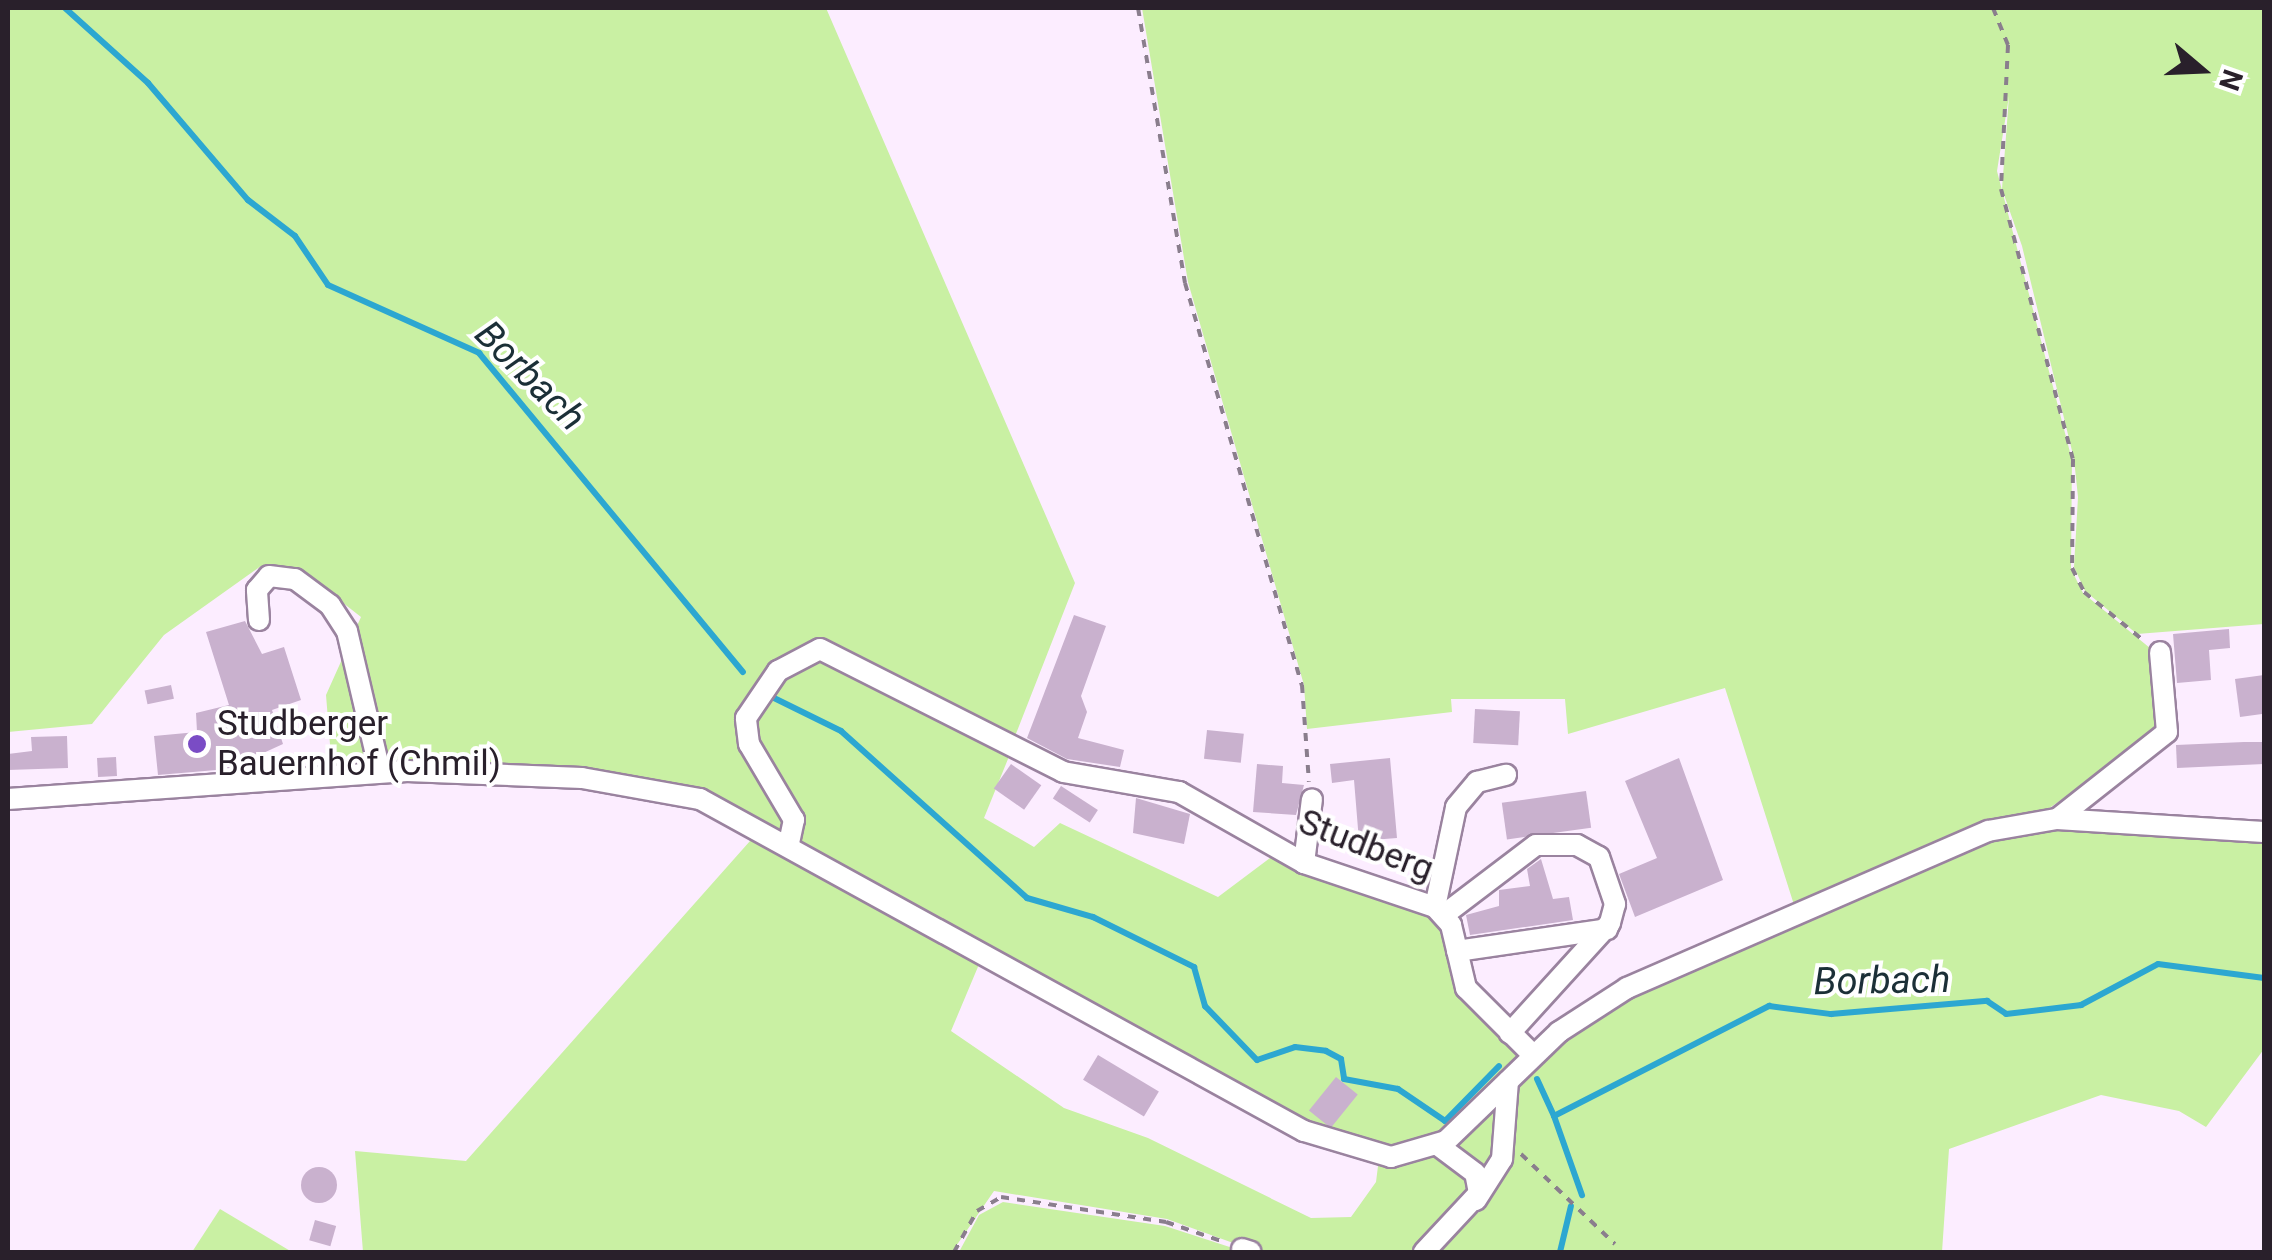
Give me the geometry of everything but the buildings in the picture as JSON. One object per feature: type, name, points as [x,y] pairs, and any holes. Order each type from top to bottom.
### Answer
[{"type":"street","points":[[258,620],[257,590],[269,576],[294,579],[330,604],[347,631],[380,772]]},
{"type":"street","name":"Studberg","points":[[789,843],[794,820],[749,744],[746,718],[778,671],[820,649],[1064,772],[1179,792],[1304,863],[1440,910],[1457,950],[1466,988],[1533,1055]]},
{"type":"street","points":[[2057,819],[2167,732],[2160,652]]},
{"type":"street","points":[[8,799],[380,772],[625,784],[712,803],[789,843],[981,959],[1321,1140],[1376,1156],[1439,1146],[1533,1055],[1592,1009],[1675,965],[1988,832],[2057,819],[2264,832]]},
{"type":"street","points":[[1440,910],[1456,808],[1477,782],[1506,775]]},
{"type":"street","points":[[1304,863],[1312,800]]},
{"type":"street","points":[[1440,910],[1527,849],[1563,844],[1602,863],[1615,904],[1607,929],[1510,1033]]},
{"type":"street","points":[[1457,950],[1607,929]]},
{"type":"street","points":[[1424,1252],[1496,1175],[1505,1142],[1508,1081]]},
{"type":"street","points":[[1439,1146],[1475,1173],[1475,1201]]},
{"type":"path","points":[[1138,8],[1185,283],[1302,685],[1312,800]]},
{"type":"path","points":[[1993,8],[2008,45],[2001,189],[2073,459],[2072,568],[2084,592],[2160,652]]},
{"type":"path","points":[[1505,1142],[1615,1244]]},
{"type":"path","points":[[954,1252],[977,1211],[1001,1198],[1166,1222],[1247,1251]]},
{"type":"green space","points":[[8,8],[826,8],[1075,583],[1010,749],[814,646],[743,718],[788,811],[787,840],[714,797],[332,769],[326,695],[361,617],[310,577],[261,566],[164,635],[92,724],[8,732]]},
{"type":"green space","points":[[1142,8],[2264,8],[2264,624],[2137,634],[2085,591],[2074,567],[2078,497],[2074,459],[2022,246],[2002,189],[2009,96],[1997,171],[2072,460],[2071,569],[2083,593],[2156,653],[2163,730],[2045,811],[1955,837],[1795,908],[1725,688],[1568,734],[1565,699],[1451,699],[1452,712],[1307,729],[1304,685],[1188,282]]},
{"type":"green space","points":[[810,653],[1010,754],[984,818],[1034,847],[1060,823],[1218,897],[1278,852],[1442,916],[1459,977],[1529,1055],[1437,1143],[1351,1150],[792,842],[749,714]]},
{"type":"green space","points":[[2032,828],[2264,834],[2264,1049],[2206,1127],[2179,1111],[2101,1095],[1949,1149],[1942,1252],[1425,1252],[1481,1192],[1443,1147],[1562,1039],[1630,993],[1962,848]]},
{"type":"green space","points":[[758,832],[980,962],[951,1031],[1064,1108],[1148,1138],[1311,1218],[1351,1217],[1376,1182],[1379,1158],[1438,1148],[1477,1179],[1421,1252],[1258,1252],[1167,1219],[994,1191],[952,1252],[363,1252],[355,1151],[466,1161]]},
{"type":"green space","points":[[1003,1202],[1165,1226],[1242,1251],[959,1252],[979,1215]]},
{"type":"green space","points":[[220,1209],[292,1252],[192,1252]]},
{"type":"waterway","name":"Borbach","points":[[65,8],[148,83],[248,200],[295,236],[328,285],[479,353],[743,672]]},
{"type":"waterway","name":"Borbach","points":[[772,697],[841,731],[1027,898],[1093,917],[1194,967],[1205,1006],[1257,1060],[1295,1047],[1326,1051],[1341,1059],[1344,1079],[1398,1089],[1445,1121],[1499,1066]]},
{"type":"waterway","name":"Borbach","points":[[1537,1079],[1554,1116],[1769,1006],[1831,1014],[1987,1001],[2006,1014],[2081,1005],[2158,964],[2264,978]]},
{"type":"waterway","points":[[1554,1116],[1582,1195]]},
{"type":"waterway","points":[[1560,1252],[1571,1206]]},
{"type":"place","name":"Studberger Bauernhof (Chmil)","points":[[197,744]]}]
